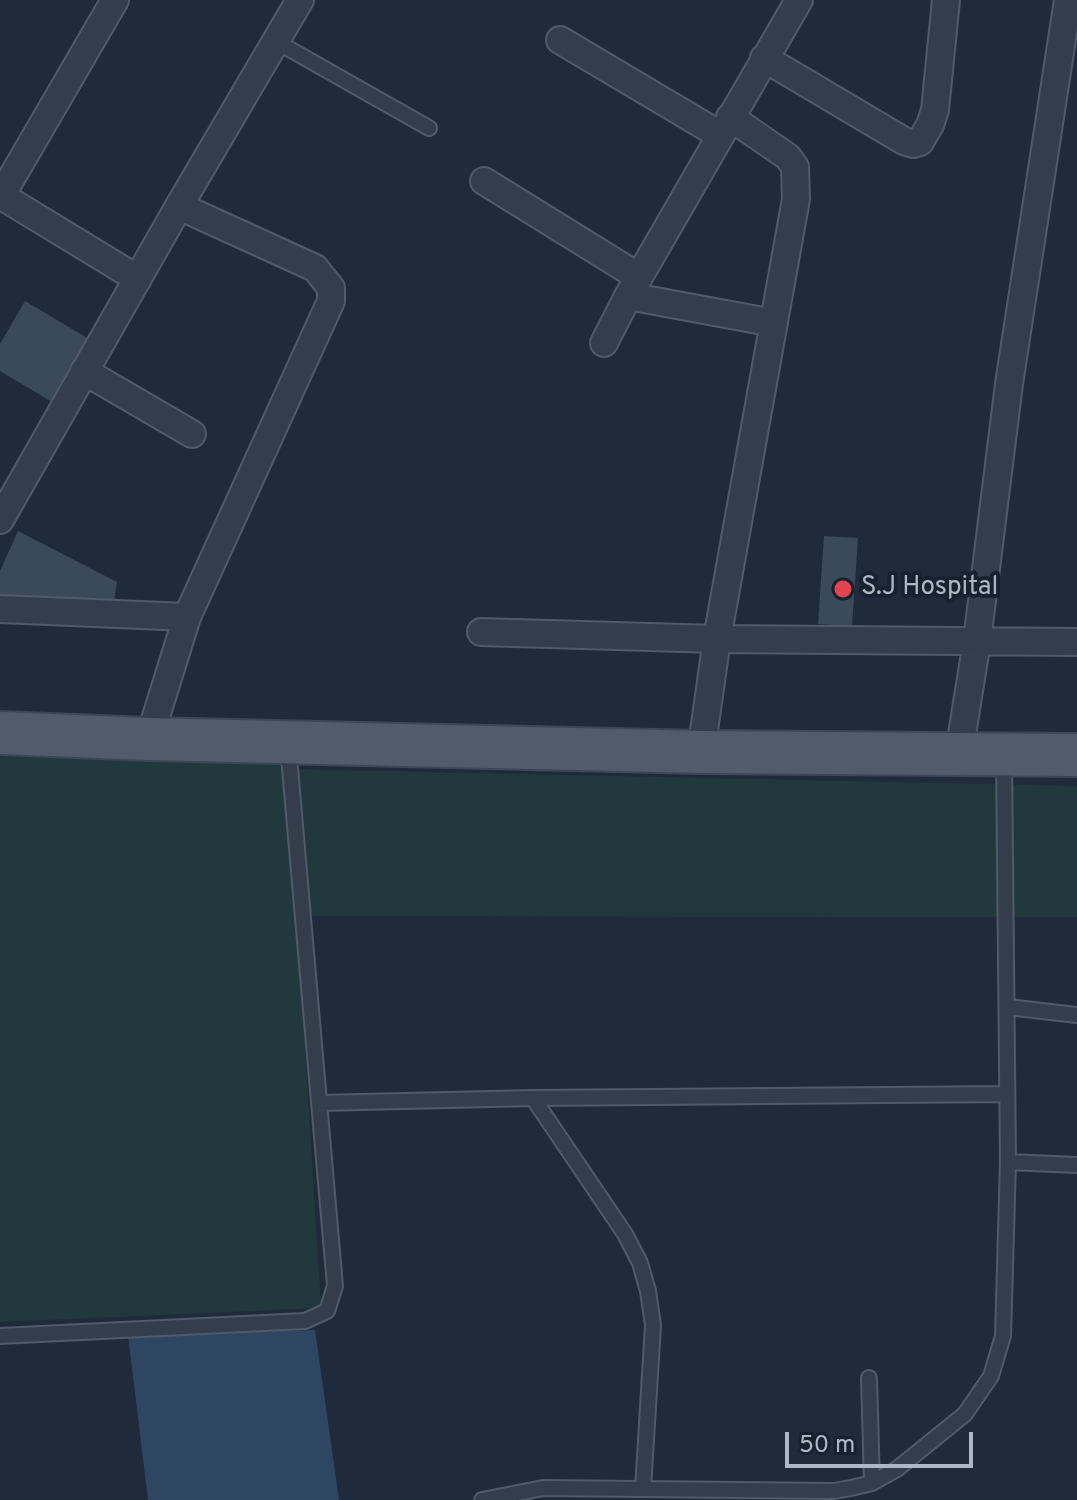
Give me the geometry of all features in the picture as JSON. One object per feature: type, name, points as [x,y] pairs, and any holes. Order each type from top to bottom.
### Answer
[{"type":"main road","points":[[0,733],[701,752],[1077,755]]},
{"type":"street","points":[[115,0],[1,195],[138,279]]},
{"type":"street","points":[[0,520],[300,0]]},
{"type":"street","points":[[764,58],[904,141],[913,144],[920,142],[935,110],[946,0]]},
{"type":"street","points":[[959,753],[977,641],[1009,384],[1068,0]]},
{"type":"street","points":[[604,343],[633,286],[795,1]]},
{"type":"street","points":[[560,40],[788,157],[795,167],[796,199],[717,639],[701,752]]},
{"type":"street","points":[[484,181],[633,286],[774,323]]},
{"type":"street","points":[[149,739],[187,617],[331,301],[331,288],[315,268],[179,206]]},
{"type":"street","points":[[84,371],[192,434]]},
{"type":"street","points":[[0,609],[187,617]]},
{"type":"street","points":[[481,632],[717,639],[1077,642]]},
{"type":"lane","points":[[277,42],[429,128]]},
{"type":"lane","points":[[0,1336],[305,1321],[327,1311],[335,1286],[288,743]]},
{"type":"lane","points":[[482,1500],[643,1489],[720,1494],[834,1491],[872,1483],[897,1469],[965,1414],[991,1376],[1003,1336],[1008,1162],[1004,754]]},
{"type":"lane","points":[[1008,1007],[1077,1015]]},
{"type":"lane","points":[[319,1103],[1007,1094]]},
{"type":"lane","points":[[533,1098],[625,1234],[640,1263],[648,1291],[653,1325],[643,1489]]},
{"type":"lane","points":[[1008,1162],[1077,1165]]},
{"type":"lane","points":[[869,1378],[872,1483]]},
{"type":"green space","points":[[0,743],[287,749],[288,769],[1077,786],[1077,917],[297,916],[321,1308],[0,1322]]},
{"type":"water","points":[[315,1330],[339,1500],[148,1500],[128,1335]]},
{"type":"building","points":[[25,301],[94,342],[57,405],[0,371],[0,344]]},
{"type":"building","points":[[18,531],[117,582],[112,613],[0,606],[0,571]]},
{"type":"building","points":[[824,536],[858,538],[852,626],[818,624]]},
{"type":"place","name":"S.J Hospital","points":[[843,589]]}]
